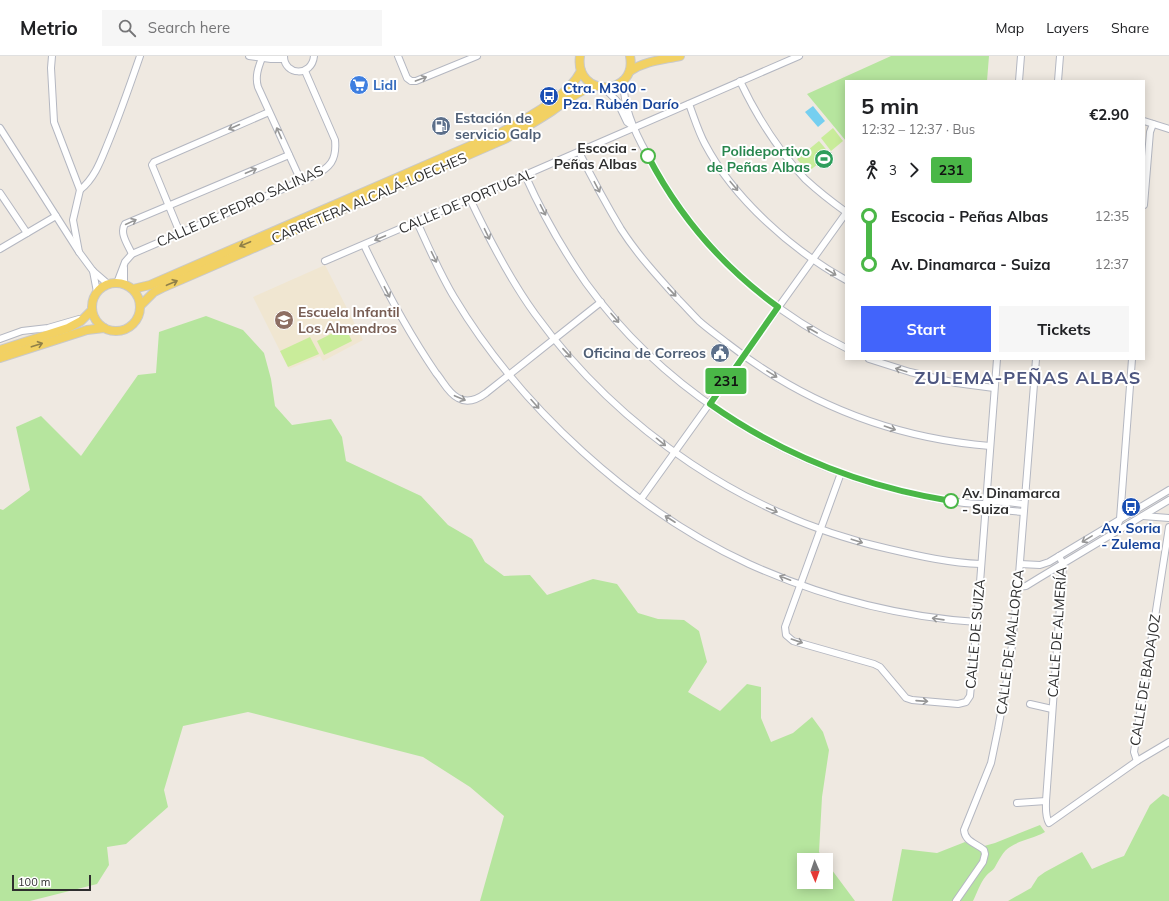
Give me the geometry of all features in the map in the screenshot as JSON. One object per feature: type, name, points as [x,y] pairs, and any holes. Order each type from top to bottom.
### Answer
[{"type":"main road","points":[[580,56],[581,71],[584,77],[595,86],[604,88],[619,84],[624,80],[630,71],[638,65],[680,56]]},
{"type":"main road","points":[[630,56],[630,71]]},
{"type":"main road","name":"CARRETERA ALCALÁ-LOECHES","points":[[133,289],[150,285],[502,132],[544,107],[573,84],[581,71]]},
{"type":"main road","name":"CARRETERA ALCALÁ-LOECHES","points":[[140,306],[154,292],[162,288],[505,139],[578,94],[595,86]]},
{"type":"main road","points":[[0,358],[87,330],[104,328],[117,331],[129,327],[138,318],[140,306],[139,299],[133,289],[116,284],[97,292],[92,304],[92,310],[96,320],[104,328]]},
{"type":"main road","points":[[0,350],[68,328],[81,321],[92,310]]},
{"type":"street","points":[[52,56],[51,68],[54,122],[80,190]]},
{"type":"street","points":[[79,252],[73,220],[80,190],[95,173],[122,112],[140,56]]},
{"type":"street","points":[[249,56],[279,60],[284,57],[286,65],[297,72],[305,71],[310,68],[314,56]]},
{"type":"street","points":[[398,56],[407,78],[411,81],[416,81],[477,56]]},
{"type":"street","name":"CALLE DE PORTUGAL","points":[[324,261],[418,222],[798,56]]},
{"type":"street","points":[[1019,80],[1021,56]]},
{"type":"street","points":[[1058,80],[1060,56]]},
{"type":"street","points":[[262,58],[258,69],[257,83],[301,181]]},
{"type":"street","name":"CALLE DE PEDRO SALINAS","points":[[116,284],[125,262],[132,254],[301,181],[323,171],[330,166],[336,150],[335,140],[305,71]]},
{"type":"street","points":[[624,80],[624,98],[634,127],[657,175],[689,222],[720,258],[738,275],[795,320],[845,347]]},
{"type":"street","points":[[740,81],[750,104],[790,162],[820,192],[845,212]]},
{"type":"street","points":[[604,88],[612,94],[627,122],[634,127]]},
{"type":"street","points":[[689,104],[704,142],[720,168],[751,206],[781,235],[812,259],[845,279]]},
{"type":"street","points":[[180,233],[152,164],[269,112]]},
{"type":"street","points":[[1145,121],[1169,129]]},
{"type":"street","points":[[1145,193],[1150,132],[1153,124]]},
{"type":"street","points":[[0,128],[79,252],[93,271],[116,284]]},
{"type":"street","points":[[579,152],[599,191],[622,230],[658,278],[699,321],[744,356],[790,386],[849,414],[897,430],[948,442],[990,446]]},
{"type":"street","points":[[132,254],[122,233],[123,226],[125,224],[289,155]]},
{"type":"street","points":[[525,175],[553,230],[586,283],[601,302],[652,357],[679,381],[746,428],[797,455],[866,482],[921,496],[986,504],[990,502],[1024,504]]},
{"type":"street","points":[[0,193],[27,233]]},
{"type":"street","points":[[470,199],[504,265],[534,313],[554,339],[624,412],[675,453],[764,506],[820,529],[865,544],[927,558],[981,564]]},
{"type":"street","points":[[641,499],[845,214]]},
{"type":"street","points":[[0,249],[56,216]]},
{"type":"street","points":[[418,222],[453,296],[476,332],[510,375],[547,417],[590,458],[641,499],[693,534],[720,549],[750,564],[800,584],[830,594],[908,614],[949,620],[977,622]]},
{"type":"street","points":[[364,244],[392,302],[408,330],[454,396],[465,401],[476,400],[486,393],[601,302]]},
{"type":"street","points":[[93,271],[97,292]]},
{"type":"street","points":[[0,339],[22,331],[48,328],[86,317]]},
{"type":"street","points":[[872,360],[910,372],[956,383],[994,388]]},
{"type":"street","name":"CALLE DE SUIZA","points":[[841,473],[800,584],[785,627],[785,631],[789,638],[793,641],[880,667],[906,698],[912,700],[958,704],[966,702],[970,696],[977,622],[997,360]]},
{"type":"street","name":"CALLE DE MALLORCA","points":[[956,901],[984,859],[984,850],[968,840],[964,830],[991,763],[1010,663],[1020,564],[1036,360]]},
{"type":"street","points":[[1115,532],[1120,519],[1132,360]]},
{"type":"street","points":[[1020,564],[1044,564],[1169,490]]},
{"type":"street","points":[[1018,587],[1026,586],[1169,500]]},
{"type":"street","points":[[986,504],[990,509],[1023,512]]},
{"type":"street","points":[[1143,516],[1169,518]]},
{"type":"street","points":[[1120,519],[1130,523]]},
{"type":"street","name":"CALLE DE BADAJOZ","points":[[1137,761],[1134,752],[1169,527]]},
{"type":"street","name":"CALLE DE ALMERÍA","points":[[1059,556],[1063,564],[1045,813],[1046,819],[1049,823],[1137,761]]},
{"type":"street","name":"CALLE DE ALMERÍA","points":[[1030,704],[1052,709]]},
{"type":"street","points":[[1137,761],[1169,742]]},
{"type":"street","points":[[1017,803],[1046,801]]},
{"type":"shaded area","points":[[325,265],[363,340],[323,361],[320,356],[289,369],[253,297]]},
{"type":"green space","points":[[891,56],[989,56],[987,80],[845,80],[845,140],[807,94]]},
{"type":"green space","points":[[833,128],[843,141],[831,151],[821,138]]},
{"type":"green space","points":[[819,141],[830,154],[808,172],[797,159]]},
{"type":"green space","points":[[206,316],[243,330],[264,353],[271,379],[275,406],[292,425],[331,419],[342,437],[346,461],[421,496],[448,525],[472,539],[485,562],[504,576],[530,575],[547,595],[593,579],[617,584],[638,613],[658,619],[684,620],[699,631],[707,662],[688,692],[720,711],[747,684],[761,687],[761,718],[771,742],[793,733],[812,717],[823,732],[829,750],[822,797],[820,853],[797,853],[797,889],[833,889],[833,871],[855,901],[480,901],[504,816],[470,787],[423,757],[248,712],[183,726],[164,790],[168,807],[126,844],[107,847],[109,865],[97,884],[30,901],[0,901],[0,509],[3,510],[30,490],[16,427],[41,416],[81,456],[138,375],[156,373],[159,332]]},
{"type":"green space","points":[[345,327],[352,341],[324,355],[317,341]]},
{"type":"green space","points":[[310,337],[319,354],[288,367],[280,351]]},
{"type":"green space","points":[[1163,794],[1169,797],[1169,901],[1008,901],[1031,888],[1038,877],[1045,872],[1082,852],[1092,869],[1124,856],[1150,805]]},
{"type":"green space","points":[[1040,825],[1045,832],[1022,841],[1005,851],[994,868],[980,885],[973,901],[892,901],[902,849],[937,853],[965,842],[977,848],[995,843]]},
{"type":"water","points":[[813,106],[825,121],[818,127],[805,112]]},
{"type":"bus line","name":"231","points":[[648,156],[657,175],[673,200],[705,241],[738,275],[778,307],[710,404],[746,428],[776,444],[797,455],[841,473],[866,482],[921,496],[951,501]]},
{"type":"place","name":"Lidl","points":[[359,85]]},
{"type":"place","name":"Ctra. M300 - Pza. Rubén Darío","points":[[549,96]]},
{"type":"place","name":"Estación de servicio Galp","points":[[441,126]]},
{"type":"place","name":"Escocia - Peñas Albas","points":[[648,156]]},
{"type":"place","name":"Polideportivo de Peñas Albas","points":[[824,159]]},
{"type":"place","name":"Escuela Infantil Los Almendros","points":[[284,320]]},
{"type":"place","name":"Oficina de Correos","points":[[720,353]]},
{"type":"place","name":"Av. Dinamarca - Suiza","points":[[951,501]]},
{"type":"place","name":"Av. Soria - Zulema","points":[[1131,507]]},
{"type":"district","name":"ZULEMA-PEÑAS ALBAS","points":[[1028,378]]}]
